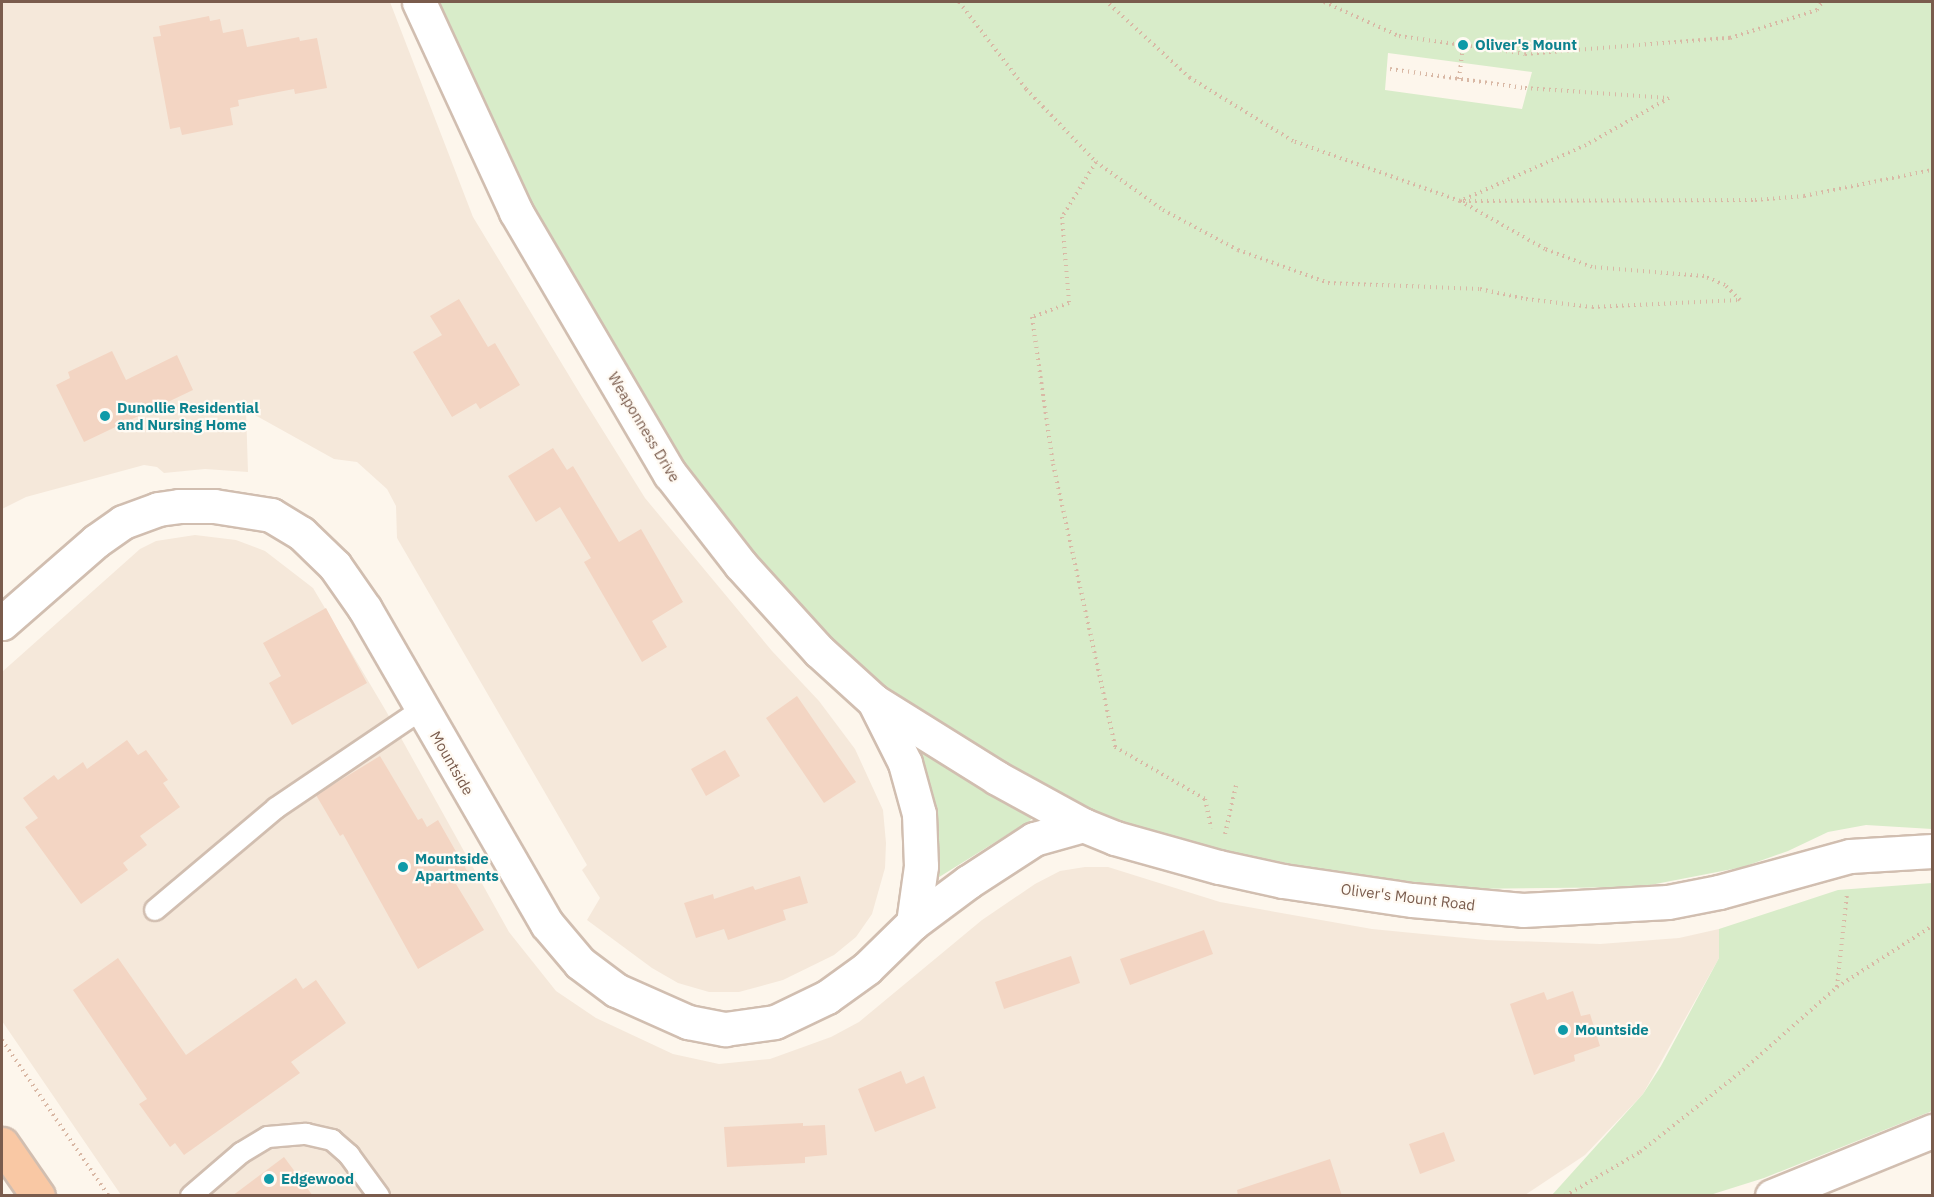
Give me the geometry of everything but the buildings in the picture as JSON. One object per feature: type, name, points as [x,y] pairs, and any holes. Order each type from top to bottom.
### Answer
[{"type":"highway","points":[[3,1151],[38,1196]]},
{"type":"street","name":"Weaponness Drive","points":[[419,2],[516,212],[670,474],[740,564],[819,651],[874,701],[905,763],[919,814],[921,866],[913,923]]},
{"type":"street","name":"Mountside","points":[[2,623],[96,541],[123,522],[158,509],[179,506],[246,510],[271,515],[301,533],[335,566],[365,609],[421,710],[547,924],[573,955],[616,990],[688,1022],[725,1029],[775,1022],[798,1013],[827,997],[867,968],[913,923]]},
{"type":"street","name":"Oliver's Mount Road","points":[[874,701],[997,778],[1083,825],[1115,838],[1219,867],[1283,881],[1412,900],[1523,910],[1668,902],[1719,892],[1850,856],[1932,851]]},
{"type":"street","points":[[913,923],[968,882],[1034,839],[1083,825]]},
{"type":"street","points":[[1772,1196],[1932,1131]]},
{"type":"lane","points":[[155,910],[276,808],[421,710]]},
{"type":"lane","points":[[190,1196],[241,1153],[267,1137],[306,1134],[332,1140],[349,1155],[379,1196]]},
{"type":"path","points":[[959,2],[1026,89],[1096,162],[1163,210],[1238,250],[1328,282],[1480,289],[1526,299],[1592,308],[1740,300],[1725,285],[1704,276],[1592,267],[1545,249],[1460,201],[1293,141],[1190,78],[1107,2]]},
{"type":"path","points":[[1324,2],[1399,36],[1525,54],[1730,38],[1817,10],[1821,2]]},
{"type":"path","points":[[1459,79],[1463,45]]},
{"type":"path","points":[[1390,69],[1525,88],[1669,98],[1586,145],[1460,201]]},
{"type":"path","points":[[1096,162],[1062,218],[1069,303],[1032,317],[1053,464],[1115,747],[1205,799],[1219,867]]},
{"type":"path","points":[[1460,201],[1544,203],[1665,199],[1755,200],[1804,196],[1932,170]]},
{"type":"path","points":[[1219,867],[1236,785]]},
{"type":"path","points":[[1837,987],[1850,856]]},
{"type":"path","points":[[1565,1196],[1640,1152],[1743,1070],[1837,987],[1932,926]]},
{"type":"path","points":[[2,1040],[109,1196]]},
{"type":"shaded area","points":[[2,2],[390,2],[473,217],[582,397],[645,498],[772,651],[819,701],[855,749],[883,810],[886,843],[885,868],[872,914],[856,937],[834,955],[783,980],[739,992],[709,992],[678,983],[652,968],[587,920],[600,898],[582,870],[587,865],[397,538],[396,506],[387,489],[357,462],[334,459],[246,410],[248,472],[205,469],[164,473],[157,467],[144,465],[26,497],[2,509]]},
{"type":"shaded area","points":[[195,535],[236,540],[265,551],[313,588],[386,711],[509,932],[556,991],[596,1018],[673,1054],[719,1064],[770,1059],[831,1037],[859,1022],[982,920],[1035,884],[1060,871],[1085,867],[1108,867],[1220,902],[1372,929],[1423,934],[1486,940],[1600,944],[1679,938],[1719,929],[1719,958],[1643,1094],[1585,1155],[1525,1195],[121,1195],[2,1021],[2,672],[140,549],[156,541]]},
{"type":"green space","points":[[438,2],[1932,2],[1932,829],[1866,825],[1828,832],[1788,851],[1743,867],[1640,887],[1463,889],[1384,882],[1204,847],[1109,817],[1020,777],[865,672],[778,588],[699,490],[557,257],[514,172]],"holes":[[[1388,53],[1532,72],[1522,109],[1385,90]]]},
{"type":"green space","points":[[914,746],[1030,814],[1031,820],[936,879],[934,805]]},
{"type":"green space","points":[[1932,883],[1932,1111],[1764,1178],[1710,1195],[1552,1195],[1643,1094],[1661,1066],[1719,958],[1719,929],[1838,890]]},
{"type":"place","name":"Oliver's Mount","points":[[1463,45]]},
{"type":"place","name":"Dunollie Residential and Nursing Home","points":[[105,416]]},
{"type":"place","name":"Mountside Apartments","points":[[403,867]]},
{"type":"place","name":"Mountside","points":[[1563,1030]]},
{"type":"place","name":"Edgewood","points":[[269,1179]]}]
